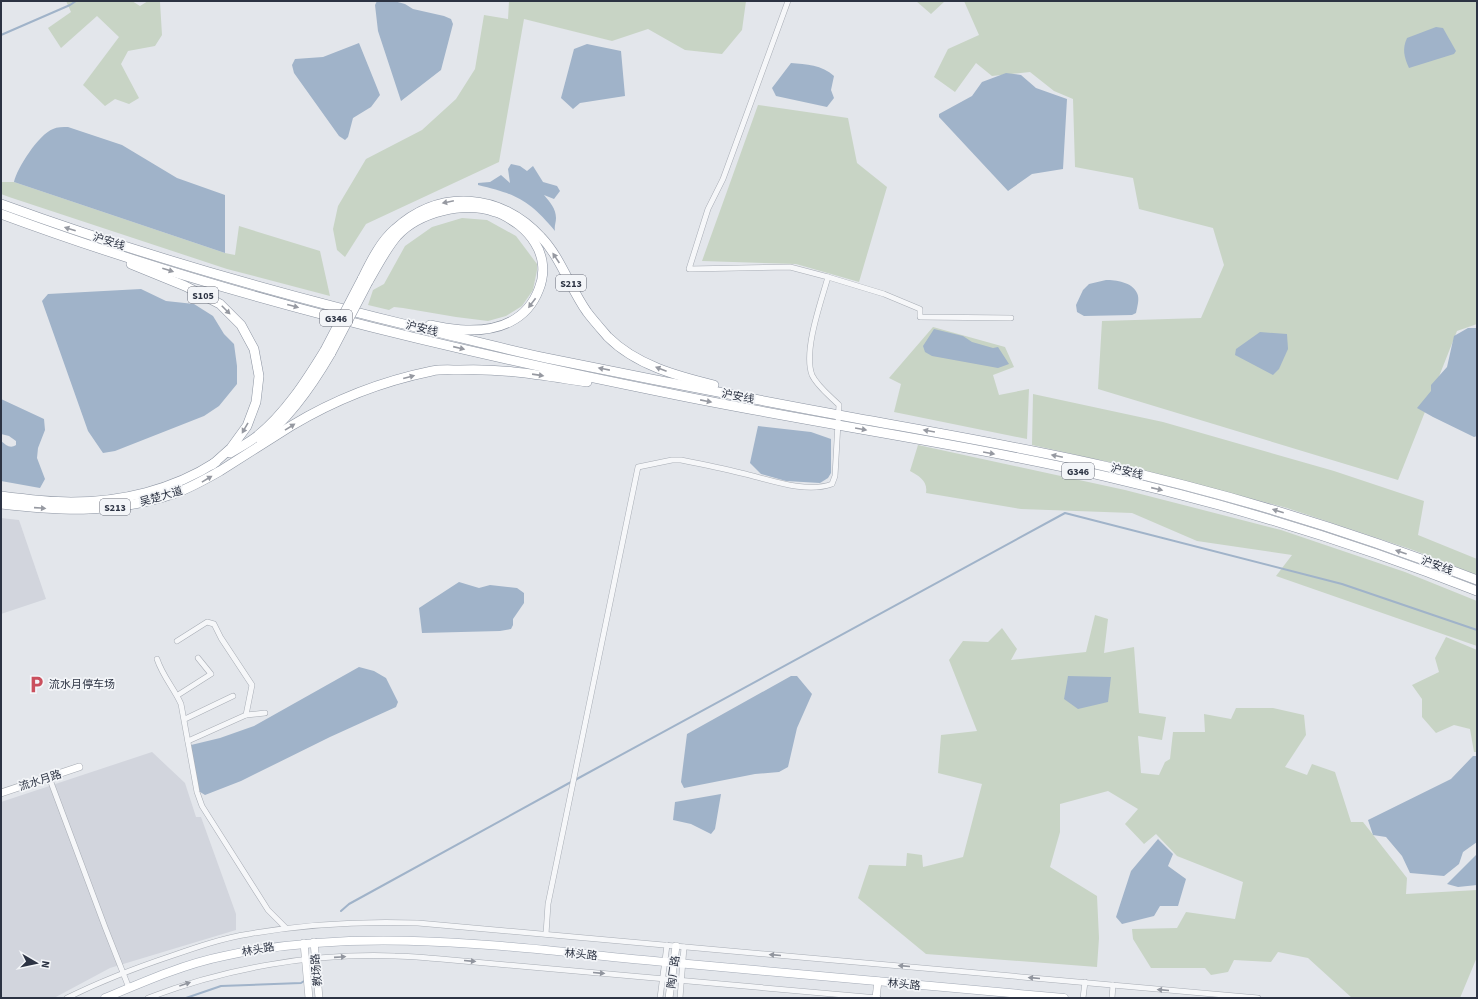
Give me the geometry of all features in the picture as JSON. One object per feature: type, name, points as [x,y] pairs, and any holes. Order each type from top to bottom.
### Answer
[{"type":"highway","name":"S213","points":[[328,352],[365,280],[378,249],[395,229],[414,214],[435,205],[456,200],[477,201],[496,206],[515,214],[528,224],[542,238],[559,263],[586,312],[609,338],[635,357],[660,369],[692,380],[807,409]]},
{"type":"highway","name":"沪安线","points":[[1,204],[63,227],[200,270],[363,314],[543,357],[838,415],[1028,450],[1181,484],[1332,528],[1436,564],[1477,580]]},
{"type":"highway","points":[[363,314],[464,330],[486,329],[506,324],[522,314],[534,302],[541,284],[543,271],[542,258],[535,242],[526,230],[513,221],[496,212],[477,208],[458,208],[434,213],[416,222],[398,236],[365,280]]},
{"type":"highway","name":"沪安线","points":[[1,214],[144,262],[286,305],[397,334],[667,393],[1027,460],[1179,494],[1255,514],[1331,538],[1433,573],[1477,591]]},
{"type":"highway","name":"S105","points":[[11,218],[185,286],[220,304],[241,325],[254,349],[259,376],[256,402],[247,426],[243,432],[231,448],[212,465]]},
{"type":"highway","points":[[221,470],[269,434],[293,408],[319,374],[328,352]]},
{"type":"highway","points":[[212,465],[256,437],[275,420],[328,352]]},
{"type":"highway","points":[[221,470],[292,426],[333,403],[384,384],[434,371],[479,369],[523,373],[667,393]]},
{"type":"highway","name":"吴楚大道","points":[[1,496],[71,502],[119,498],[149,492],[173,484],[212,465]]},
{"type":"highway","name":"吴楚大道","points":[[1,504],[71,510],[104,509],[128,505],[176,493],[198,484],[221,470]]},
{"type":"main road","name":"流水月路","points":[[1,793],[79,767]]},
{"type":"main road","name":"林头路","points":[[105,998],[185,967],[223,956],[286,944],[390,939],[441,942],[1064,998]]},
{"type":"main road","name":"教场路","points":[[314,942],[319,998]]},
{"type":"main road","name":"教场路","points":[[304,943],[309,998]]},
{"type":"main road","name":"陶厂路","points":[[669,998],[676,946]]},
{"type":"main road","points":[[876,998],[878,981]]},
{"type":"street","points":[[788,1],[723,179],[708,209],[689,268],[790,267],[884,294],[920,309],[920,317],[1011,318]]},
{"type":"street","points":[[546,934],[548,904],[638,467],[672,460],[681,460],[743,473],[785,485],[823,487],[832,484],[835,476],[839,405],[815,381],[810,366],[811,339],[828,277]]},
{"type":"street","points":[[177,641],[207,622],[214,624],[221,638],[252,685],[246,715]]},
{"type":"street","points":[[178,695],[211,674],[198,658]]},
{"type":"street","points":[[158,659],[161,671],[178,695],[181,704],[185,719],[197,792],[202,806],[268,910],[286,928]]},
{"type":"street","points":[[185,719],[233,696]]},
{"type":"street","points":[[188,741],[246,715],[265,713]]},
{"type":"street","points":[[49,776],[129,988]]},
{"type":"street","points":[[67,998],[123,973],[210,943],[248,934],[286,928],[341,923],[390,922],[418,922],[1258,998]]},
{"type":"street","points":[[660,998],[667,945]]},
{"type":"street","points":[[680,998],[684,947]]},
{"type":"street","points":[[148,998],[192,982],[217,975],[263,966],[315,959],[396,956],[876,998]]},
{"type":"street","points":[[1083,998],[1085,982]]},
{"type":"street","points":[[1112,998],[1113,985]]},
{"type":"shaded area","points":[[1,518],[19,520],[46,599],[1,614]]},
{"type":"shaded area","points":[[152,752],[185,783],[196,817],[201,817],[236,914],[236,930],[110,968],[54,998],[1,998],[1,802]]},
{"type":"green space","points":[[66,1],[132,1],[140,6],[148,1],[160,2],[162,35],[155,46],[128,51],[121,64],[139,98],[129,104],[115,99],[105,106],[83,85],[119,37],[97,16],[61,48],[48,28],[71,12]]},
{"type":"green space","points":[[509,1],[746,1],[742,30],[722,54],[685,50],[648,29],[612,41],[524,19],[499,162],[366,224],[345,257],[337,250],[333,229],[338,206],[366,159],[422,130],[456,99],[475,69],[484,15],[508,19]]},
{"type":"green space","points":[[916,1],[945,1],[931,14]]},
{"type":"green space","points":[[964,1],[1477,1],[1477,324],[1457,331],[1398,480],[1098,389],[1102,321],[1201,318],[1224,265],[1213,228],[1139,209],[1133,178],[1075,167],[1073,99],[1054,91],[1030,72],[992,76],[976,63],[955,92],[934,77],[948,49],[979,35]]},
{"type":"green space","points":[[758,105],[848,118],[857,163],[887,187],[859,282],[796,264],[702,261]]},
{"type":"green space","points":[[1,182],[14,182],[225,253],[235,255],[239,226],[320,251],[330,296],[227,269],[9,197],[1,194]]},
{"type":"green space","points":[[462,218],[487,220],[516,236],[537,264],[533,290],[522,306],[506,316],[488,321],[394,307],[389,310],[368,305],[373,290],[384,284],[405,246],[432,227]]},
{"type":"green space","points":[[933,327],[1005,347],[1014,367],[993,375],[999,395],[1029,389],[1027,439],[894,412],[901,384],[889,378]]},
{"type":"green space","points":[[1033,394],[1163,422],[1334,471],[1424,501],[1418,535],[1477,559],[1477,575],[1413,550],[1287,508],[1131,467],[1032,445]]},
{"type":"green space","points":[[918,445],[1125,490],[1281,530],[1405,572],[1477,601],[1477,646],[1276,576],[1292,555],[1197,541],[1132,513],[1021,509],[926,493],[926,485],[922,479],[910,471]]},
{"type":"green space","points":[[1095,615],[1108,619],[1104,653],[1134,647],[1139,713],[1166,717],[1162,740],[1138,736],[1141,773],[1159,775],[1165,762],[1170,759],[1173,732],[1205,732],[1204,714],[1231,719],[1236,708],[1273,708],[1304,715],[1306,735],[1285,767],[1307,775],[1312,764],[1335,772],[1351,822],[1363,822],[1407,878],[1406,894],[1477,890],[1477,957],[1460,998],[1352,998],[1308,958],[1278,952],[1271,962],[1234,960],[1228,972],[1211,975],[1205,968],[1151,968],[1133,939],[1132,929],[1177,928],[1186,912],[1235,919],[1243,882],[1177,856],[1156,834],[1144,844],[1125,824],[1138,809],[1108,791],[1060,804],[1060,832],[1050,867],[1097,896],[1099,938],[1097,967],[926,954],[858,898],[869,865],[906,866],[907,853],[922,855],[923,867],[963,857],[982,784],[938,773],[941,735],[977,731],[949,660],[963,641],[988,642],[1002,628],[1017,649],[1011,660],[1086,652]]},
{"type":"green space","points":[[1446,637],[1477,650],[1477,752],[1474,752],[1470,729],[1454,725],[1436,733],[1422,717],[1422,699],[1412,685],[1439,672],[1435,658]]},
{"type":"water","points":[[377,1],[394,1],[405,4],[413,9],[444,16],[451,19],[453,24],[441,70],[401,101],[378,31],[375,5]]},
{"type":"water","points":[[1436,27],[1443,28],[1456,51],[1454,54],[1409,68],[1404,53],[1404,46],[1407,38]]},
{"type":"water","points":[[359,43],[380,95],[371,107],[353,118],[348,137],[345,140],[339,136],[294,73],[292,65],[295,59],[323,57]]},
{"type":"water","points":[[587,44],[621,51],[625,96],[580,103],[573,109],[561,98],[574,49]]},
{"type":"water","points":[[791,63],[819,67],[834,76],[831,90],[834,98],[827,107],[776,96],[772,88]]},
{"type":"water","points":[[1006,73],[1021,75],[1036,88],[1067,99],[1063,169],[1032,174],[1008,191],[939,117],[939,114],[972,96],[982,82]]},
{"type":"water","points":[[68,127],[122,145],[177,178],[225,195],[225,253],[14,182],[24,160],[41,137],[55,128]]},
{"type":"water","points":[[511,164],[520,166],[527,171],[533,166],[543,182],[557,186],[560,191],[554,199],[544,195],[555,212],[555,231],[546,220],[521,200],[512,195],[478,185],[478,183],[490,182],[501,175],[510,183],[508,169]]},
{"type":"water","points":[[1106,280],[1123,282],[1135,289],[1138,298],[1136,313],[1132,315],[1084,316],[1077,312],[1076,305],[1083,290],[1089,284]]},
{"type":"water","points":[[141,289],[166,301],[194,304],[213,316],[224,334],[234,344],[237,366],[237,384],[219,406],[204,416],[115,451],[103,453],[88,431],[42,301],[48,294]]},
{"type":"water","points":[[1468,328],[1477,328],[1477,436],[1474,437],[1417,408],[1431,391],[1431,385],[1447,367],[1454,336]]},
{"type":"water","points":[[934,329],[963,336],[972,342],[993,348],[998,347],[1009,364],[998,368],[932,356],[925,352],[923,346]]},
{"type":"water","points":[[1260,332],[1287,334],[1288,349],[1279,369],[1273,375],[1235,355],[1236,349]]},
{"type":"water","points":[[1,399],[44,419],[45,430],[38,448],[37,458],[45,479],[40,488],[1,481],[1,441],[12,447],[16,445],[16,441],[9,436],[1,434]]},
{"type":"water","points":[[758,426],[811,432],[831,439],[831,473],[828,478],[820,483],[786,481],[761,474],[750,463]]},
{"type":"water","points":[[459,582],[479,588],[490,585],[517,588],[524,593],[524,603],[513,619],[511,629],[500,631],[422,633],[419,608]]},
{"type":"water","points":[[359,667],[374,671],[386,678],[398,702],[396,707],[330,737],[241,781],[205,795],[197,790],[191,745],[220,738],[254,726]]},
{"type":"water","points":[[791,676],[797,676],[812,694],[797,728],[788,767],[779,772],[755,774],[684,788],[681,782],[687,734]]},
{"type":"water","points":[[1068,676],[1111,677],[1108,702],[1078,709],[1064,699]]},
{"type":"water","points":[[1473,756],[1477,756],[1477,842],[1463,852],[1459,864],[1444,876],[1410,873],[1402,856],[1386,837],[1373,835],[1368,820],[1451,779]]},
{"type":"water","points":[[721,794],[715,829],[711,834],[691,824],[673,820],[675,802]]},
{"type":"water","points":[[1158,839],[1173,854],[1168,866],[1186,879],[1178,906],[1160,906],[1154,916],[1122,924],[1116,917],[1131,871]]},
{"type":"water","points":[[1477,854],[1477,885],[1458,887],[1447,884]]},
{"type":"waterway","points":[[1,35],[76,1]]},
{"type":"waterway","points":[[575,780],[1065,513],[1342,584],[1477,630]]},
{"type":"waterway","points":[[341,911],[349,904],[571,782]]},
{"type":"waterway","points":[[186,998],[221,986],[301,983],[304,981]]},
{"type":"place","name":"流水月停车场","points":[[36,684]]}]
